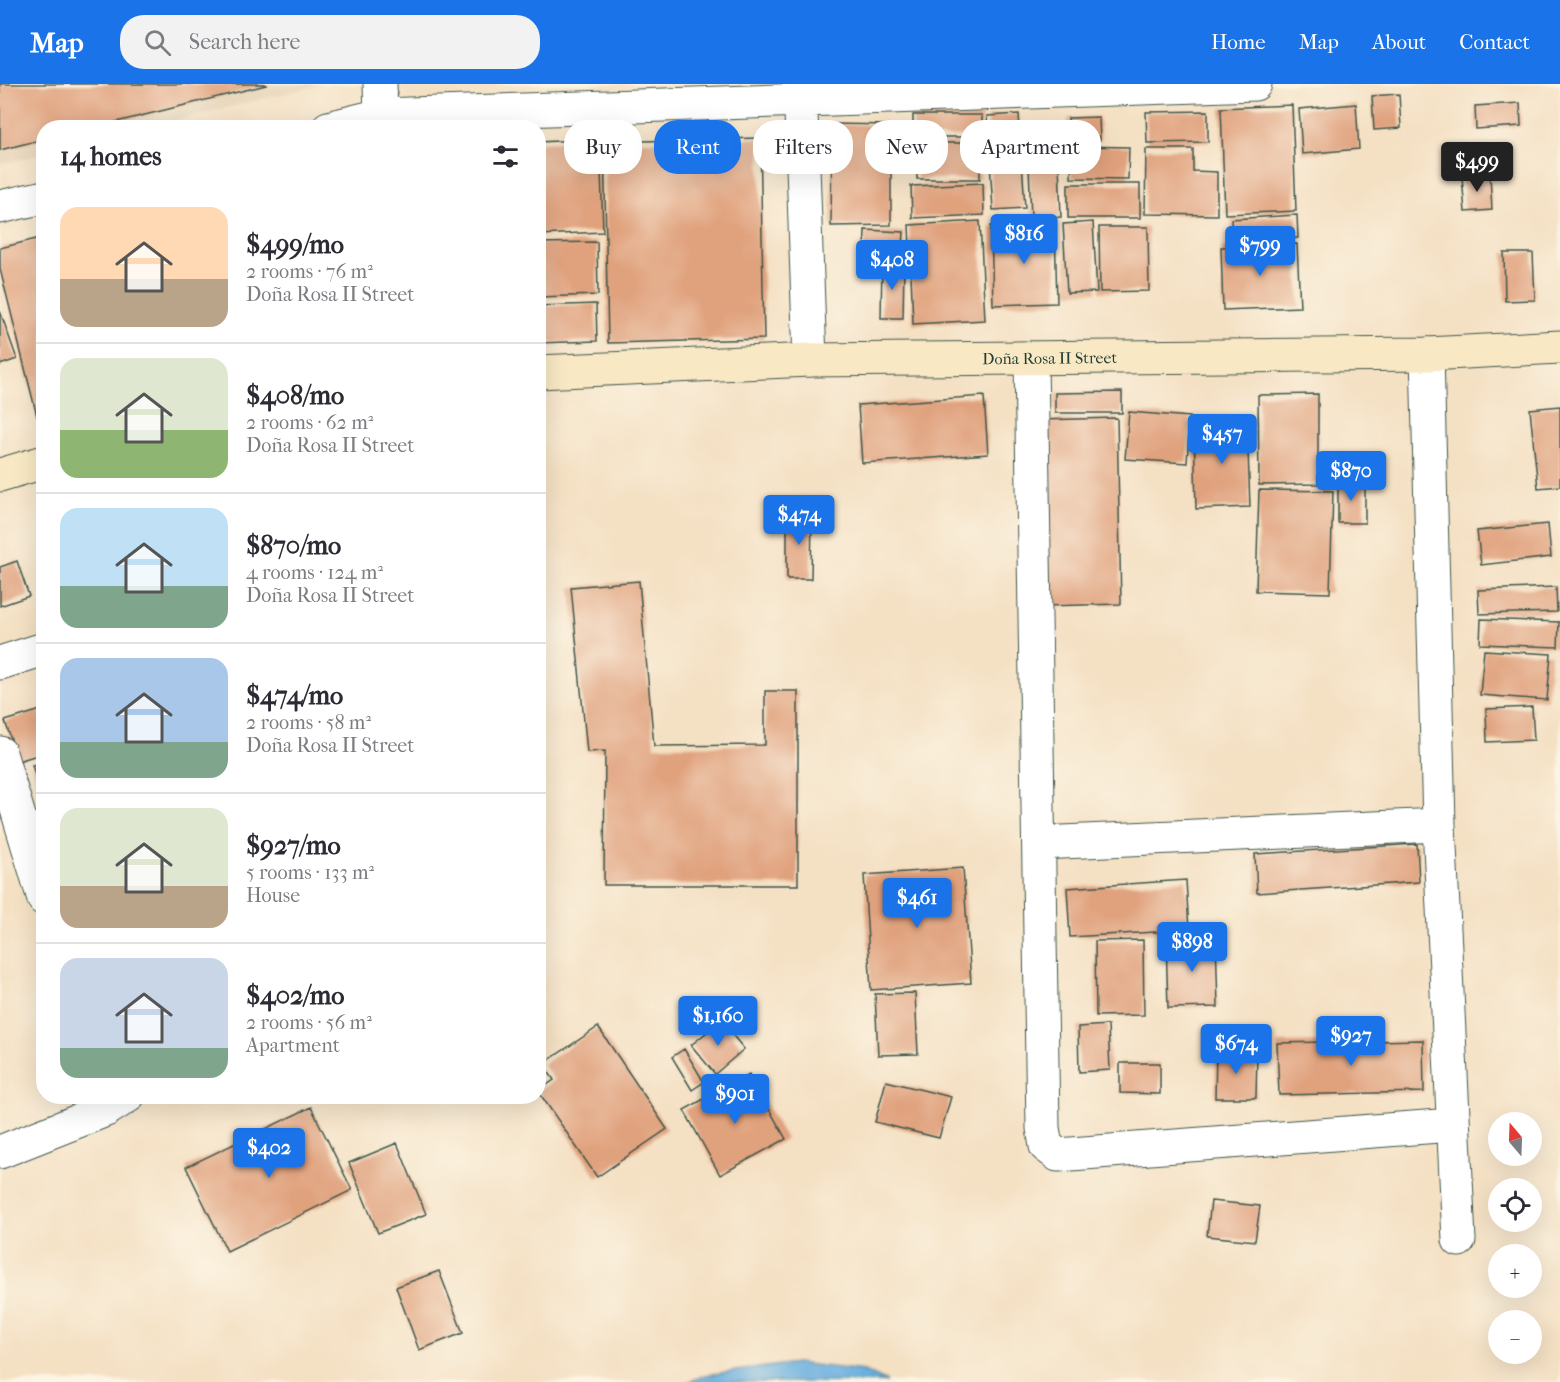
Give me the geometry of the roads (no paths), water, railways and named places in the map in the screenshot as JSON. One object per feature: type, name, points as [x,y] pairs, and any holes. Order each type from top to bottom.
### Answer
[{"type":"main road","name":"Doña Rosa II Street","points":[[546,372],[810,360],[1427,354],[1560,347]]},
{"type":"main road","points":[[0,475],[36,464]]},
{"type":"street","points":[[342,120],[380,99],[1255,84]]},
{"type":"street","points":[[800,92],[810,360]]},
{"type":"street","points":[[0,207],[36,199]]},
{"type":"street","points":[[1427,354],[1439,825],[1459,1240]]},
{"type":"street","points":[[1031,359],[1043,1128],[1046,1146],[1058,1155],[1452,1125]]},
{"type":"street","points":[[0,663],[36,652]]},
{"type":"street","points":[[0,753],[36,872]]},
{"type":"street","points":[[1040,843],[1439,825]]},
{"type":"street","points":[[0,1152],[105,1104]]},
{"type":"water","points":[[796,1363],[864,1371],[887,1382],[688,1382],[705,1375]]}]
